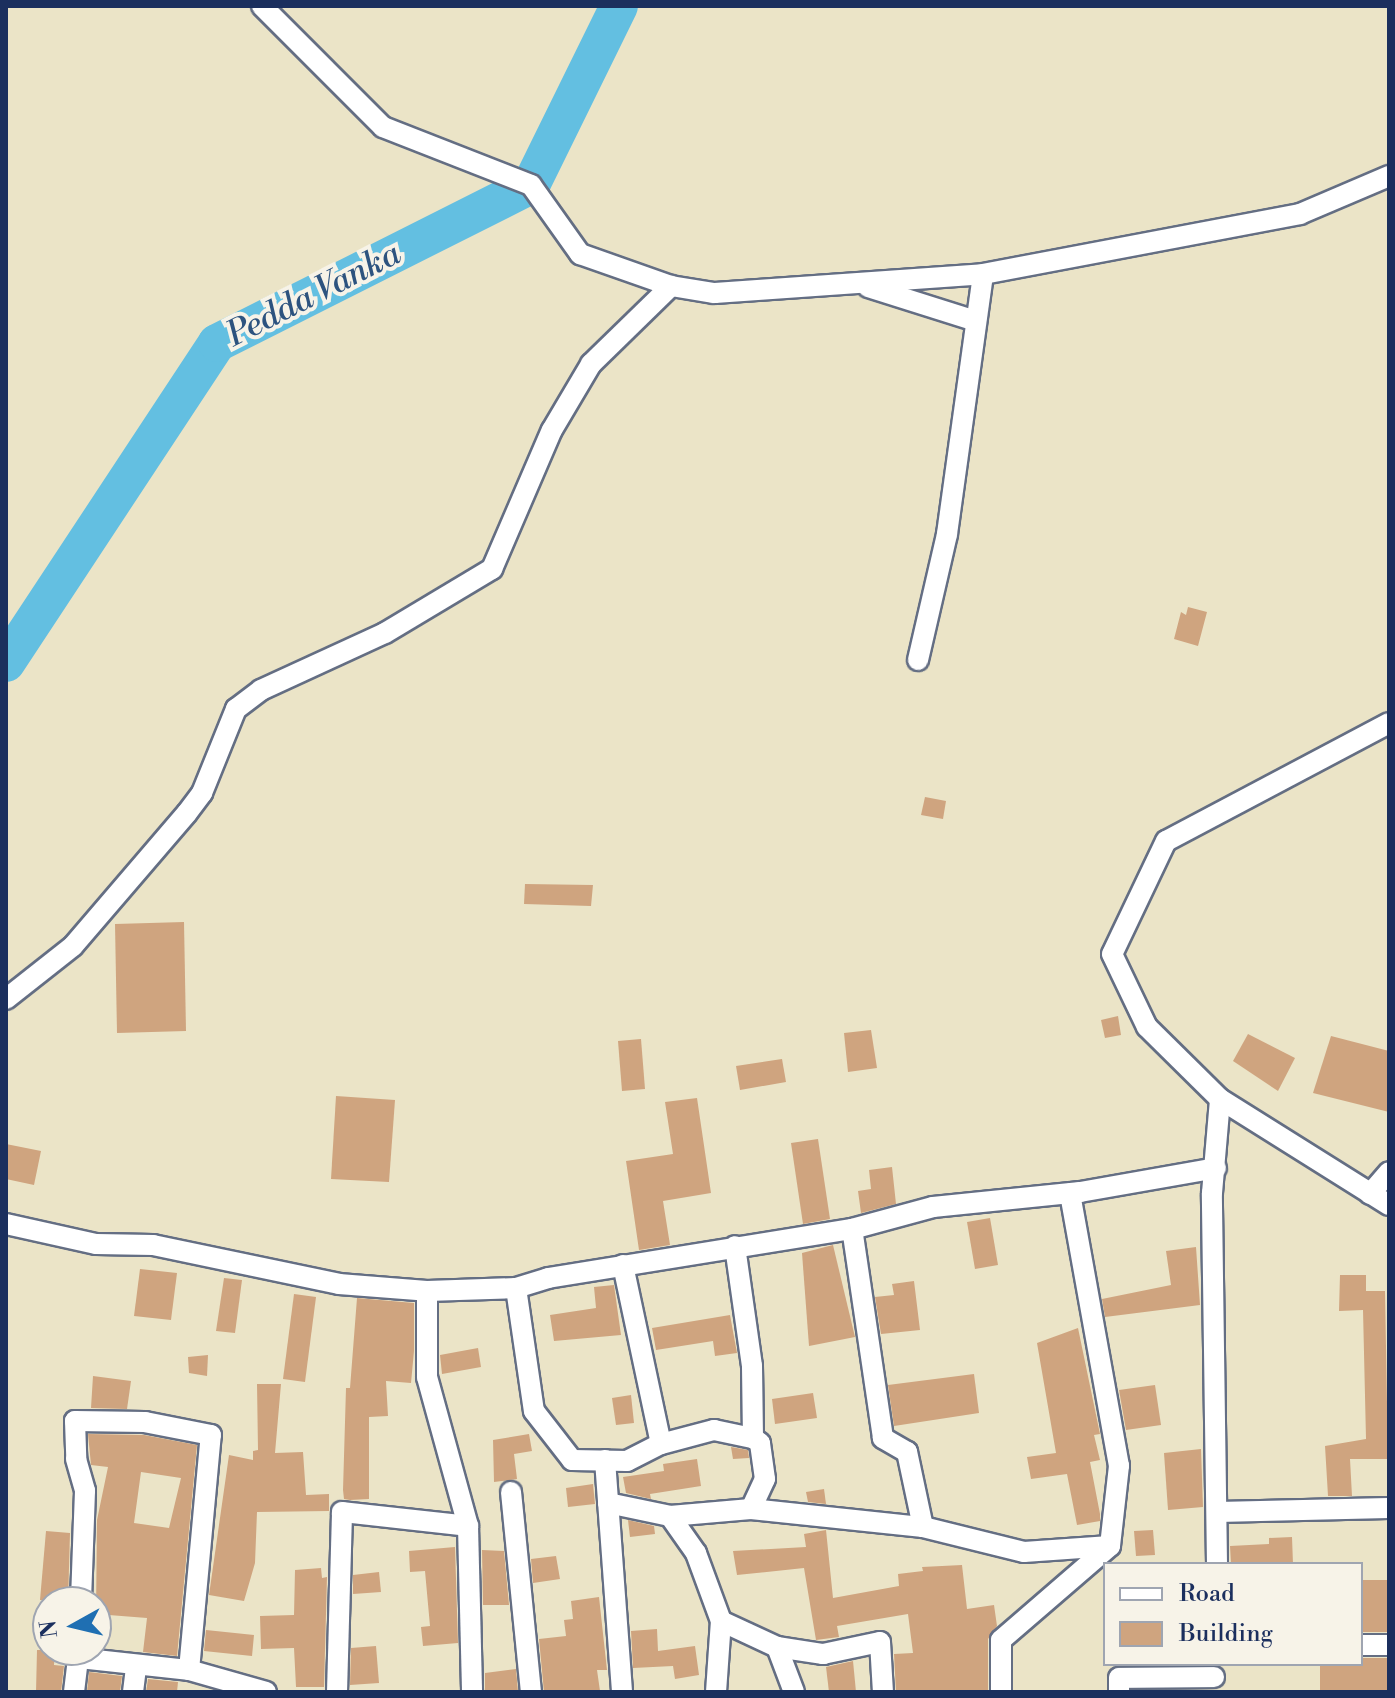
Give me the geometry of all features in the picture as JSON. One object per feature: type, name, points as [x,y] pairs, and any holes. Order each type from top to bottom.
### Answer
[{"type":"street","points":[[262,6],[383,127],[531,185],[580,254],[671,286],[714,293],[983,274],[1300,214],[1389,176]]},
{"type":"street","points":[[918,660],[947,534],[983,274]]},
{"type":"street","points":[[857,284],[976,321]]},
{"type":"street","points":[[6,999],[73,946],[187,813],[202,793],[236,709],[261,690],[385,633],[492,569],[552,430],[591,364],[671,286]]},
{"type":"street","points":[[1389,723],[1166,841],[1112,954],[1147,1027],[1220,1099],[1389,1205]]},
{"type":"street","points":[[1217,1562],[1212,1193],[1220,1099]]},
{"type":"street","points":[[6,1224],[96,1244],[153,1245],[339,1284],[427,1291],[516,1288],[623,1265],[852,1229],[933,1207],[1070,1193],[1216,1168]]},
{"type":"street","points":[[1370,1194],[1389,1172]]},
{"type":"street","points":[[1001,1692],[1001,1640],[1111,1555],[1119,1466],[1070,1193]]},
{"type":"street","points":[[852,1229],[883,1438],[907,1452],[923,1527]]},
{"type":"street","points":[[735,1246],[752,1366],[753,1438]]},
{"type":"street","points":[[623,1265],[661,1444]]},
{"type":"street","points":[[516,1288],[534,1411],[572,1460],[627,1461],[661,1444],[714,1430],[753,1438],[760,1443],[765,1479],[751,1509]]},
{"type":"street","points":[[427,1291],[427,1377],[468,1526],[472,1692]]},
{"type":"street","points":[[82,1586],[85,1491],[76,1459],[75,1421],[145,1422],[211,1435],[189,1670]]},
{"type":"street","points":[[605,1460],[622,1692]]},
{"type":"street","points":[[511,1492],[531,1692]]},
{"type":"street","points":[[608,1503],[670,1516],[751,1509],[923,1527],[1024,1552],[1111,1555]]},
{"type":"street","points":[[1217,1512],[1389,1508]]},
{"type":"street","points":[[337,1692],[342,1512],[468,1526]]},
{"type":"street","points":[[670,1516],[696,1553],[721,1621],[716,1692]]},
{"type":"street","points":[[721,1621],[777,1647],[823,1654],[880,1642],[883,1692]]},
{"type":"street","points":[[1363,1645],[1389,1645]]},
{"type":"street","points":[[777,1647],[794,1692]]},
{"type":"street","points":[[112,1661],[189,1670],[266,1692]]},
{"type":"street","points":[[74,1692],[77,1666]]},
{"type":"street","points":[[133,1692],[136,1666]]},
{"type":"street","points":[[1118,1678],[1214,1678]]},
{"type":"building","points":[[1188,607],[1207,612],[1198,646],[1174,639],[1181,612],[1186,615]]},
{"type":"building","points":[[925,797],[946,801],[943,819],[921,815]]},
{"type":"building","points":[[525,884],[593,885],[591,906],[524,904]]},
{"type":"building","points":[[184,922],[186,1031],[117,1033],[115,924]]},
{"type":"building","points":[[1118,1016],[1121,1035],[1105,1038],[1101,1020]]},
{"type":"building","points":[[871,1030],[877,1068],[848,1072],[844,1033]]},
{"type":"building","points":[[1248,1034],[1295,1058],[1278,1091],[1233,1061]]},
{"type":"building","points":[[1331,1036],[1389,1051],[1389,1112],[1313,1093]]},
{"type":"building","points":[[641,1039],[645,1089],[622,1091],[618,1041]]},
{"type":"building","points":[[782,1059],[786,1082],[740,1090],[736,1066]]},
{"type":"building","points":[[336,1096],[395,1100],[389,1182],[331,1179]]},
{"type":"building","points":[[697,1098],[711,1193],[663,1201],[670,1245],[639,1250],[626,1161],[673,1154],[665,1102]]},
{"type":"building","points":[[818,1139],[830,1219],[803,1224],[791,1143]]},
{"type":"building","points":[[6,1144],[41,1151],[34,1185],[6,1179]]},
{"type":"building","points":[[892,1167],[896,1204],[861,1213],[858,1191],[871,1189],[869,1170]]},
{"type":"building","points":[[990,1218],[998,1265],[975,1269],[967,1222]]},
{"type":"building","points":[[833,1245],[855,1337],[809,1346],[802,1253]]},
{"type":"building","points":[[1196,1247],[1200,1305],[1105,1317],[1102,1299],[1171,1285],[1166,1251]]},
{"type":"building","points":[[140,1269],[177,1273],[171,1320],[134,1316]]},
{"type":"building","points":[[1340,1275],[1366,1275],[1366,1291],[1385,1291],[1388,1459],[1350,1459],[1352,1496],[1328,1496],[1325,1446],[1366,1439],[1363,1310],[1339,1311]]},
{"type":"building","points":[[224,1278],[242,1280],[235,1333],[216,1331]]},
{"type":"building","points":[[914,1281],[920,1330],[881,1334],[875,1297],[894,1295],[892,1284]]},
{"type":"building","points":[[614,1285],[621,1335],[554,1341],[550,1315],[596,1308],[594,1287]]},
{"type":"building","points":[[294,1294],[316,1297],[305,1382],[283,1379]]},
{"type":"building","points":[[357,1298],[414,1303],[414,1351],[411,1383],[386,1381],[388,1416],[369,1417],[369,1499],[350,1500],[344,1499],[343,1490],[346,1388],[350,1388]]},
{"type":"building","points":[[730,1315],[737,1353],[715,1356],[713,1341],[656,1350],[652,1328]]},
{"type":"building","points":[[1078,1328],[1100,1434],[1094,1435],[1100,1460],[1090,1462],[1100,1521],[1077,1525],[1067,1474],[1031,1479],[1027,1457],[1056,1453],[1037,1343]]},
{"type":"building","points":[[478,1348],[481,1367],[442,1374],[440,1355]]},
{"type":"building","points":[[208,1355],[207,1376],[189,1373],[188,1357]]},
{"type":"building","points":[[974,1374],[979,1413],[894,1426],[888,1385]]},
{"type":"building","points":[[93,1376],[131,1381],[127,1409],[91,1408]]},
{"type":"building","points":[[257,1384],[281,1384],[275,1453],[303,1452],[306,1495],[329,1494],[329,1511],[257,1512],[255,1563],[244,1601],[209,1595],[229,1455],[253,1460],[253,1451],[258,1450]]},
{"type":"building","points":[[1155,1385],[1161,1425],[1126,1430],[1119,1390]]},
{"type":"building","points":[[813,1393],[817,1418],[775,1424],[772,1399]]},
{"type":"building","points":[[631,1395],[634,1423],[616,1425],[612,1398]]},
{"type":"building","points":[[88,1434],[144,1435],[197,1445],[177,1656],[143,1652],[147,1618],[112,1615],[112,1586],[96,1586],[97,1520],[108,1467],[91,1465]],"holes":[[[141,1472],[181,1478],[169,1528],[134,1523]]]},
{"type":"building","points":[[529,1434],[532,1451],[514,1454],[517,1479],[494,1482],[493,1440]]},
{"type":"building","points":[[731,1447],[748,1450],[749,1458],[733,1459]]},
{"type":"building","points":[[1201,1449],[1203,1507],[1168,1510],[1164,1453]]},
{"type":"building","points":[[697,1459],[701,1486],[650,1494],[651,1499],[626,1493],[623,1477],[664,1471],[663,1464]]},
{"type":"building","points":[[593,1484],[595,1504],[568,1507],[566,1488]]},
{"type":"building","points":[[824,1489],[826,1504],[808,1502],[806,1492]]},
{"type":"building","points":[[628,1520],[654,1526],[655,1534],[630,1537]]},
{"type":"building","points":[[826,1530],[833,1598],[899,1586],[898,1574],[923,1571],[922,1567],[962,1565],[967,1609],[994,1605],[997,1626],[988,1639],[988,1692],[896,1692],[894,1654],[913,1653],[908,1614],[837,1626],[839,1637],[816,1640],[804,1568],[737,1575],[733,1551],[806,1547],[804,1534]]},
{"type":"building","points":[[1153,1530],[1155,1555],[1136,1556],[1134,1531]]},
{"type":"building","points":[[46,1531],[70,1533],[68,1586],[41,1586]]},
{"type":"building","points":[[1292,1537],[1293,1562],[1231,1562],[1230,1546],[1269,1544],[1269,1538]]},
{"type":"building","points":[[455,1547],[458,1643],[423,1646],[421,1627],[430,1626],[425,1571],[410,1572],[409,1551]]},
{"type":"building","points":[[482,1550],[504,1551],[509,1605],[483,1605]]},
{"type":"building","points":[[556,1556],[560,1579],[533,1583],[531,1559]]},
{"type":"building","points":[[321,1568],[322,1578],[327,1577],[324,1687],[296,1687],[294,1648],[261,1649],[260,1616],[294,1615],[295,1570]]},
{"type":"building","points":[[379,1572],[381,1592],[353,1594],[353,1575]]},
{"type":"building","points":[[1363,1580],[1389,1580],[1389,1632],[1363,1632]]},
{"type":"building","points":[[599,1597],[607,1670],[597,1670],[600,1691],[544,1692],[539,1639],[566,1636],[564,1620],[573,1619],[571,1601]]},
{"type":"building","points":[[657,1629],[658,1651],[695,1646],[699,1675],[675,1679],[673,1666],[633,1668],[631,1631]]},
{"type":"building","points":[[206,1630],[254,1635],[252,1656],[204,1651]]},
{"type":"building","points":[[376,1646],[379,1683],[350,1685],[351,1648]]},
{"type":"building","points":[[1363,1658],[1389,1658],[1389,1692],[1320,1692],[1320,1666],[1363,1666]]},
{"type":"building","points":[[853,1661],[856,1692],[829,1692],[826,1667]]},
{"type":"building","points":[[37,1666],[64,1666],[61,1692],[36,1692]]},
{"type":"building","points":[[516,1669],[518,1692],[485,1692],[485,1673]]},
{"type":"building","points":[[89,1672],[122,1676],[120,1692],[87,1692]]},
{"type":"building","points":[[148,1679],[178,1682],[177,1692],[146,1692]]},
{"type":"waterway","name":"Pedda Vanka","points":[[6,663],[217,343],[531,185],[619,6]]}]
